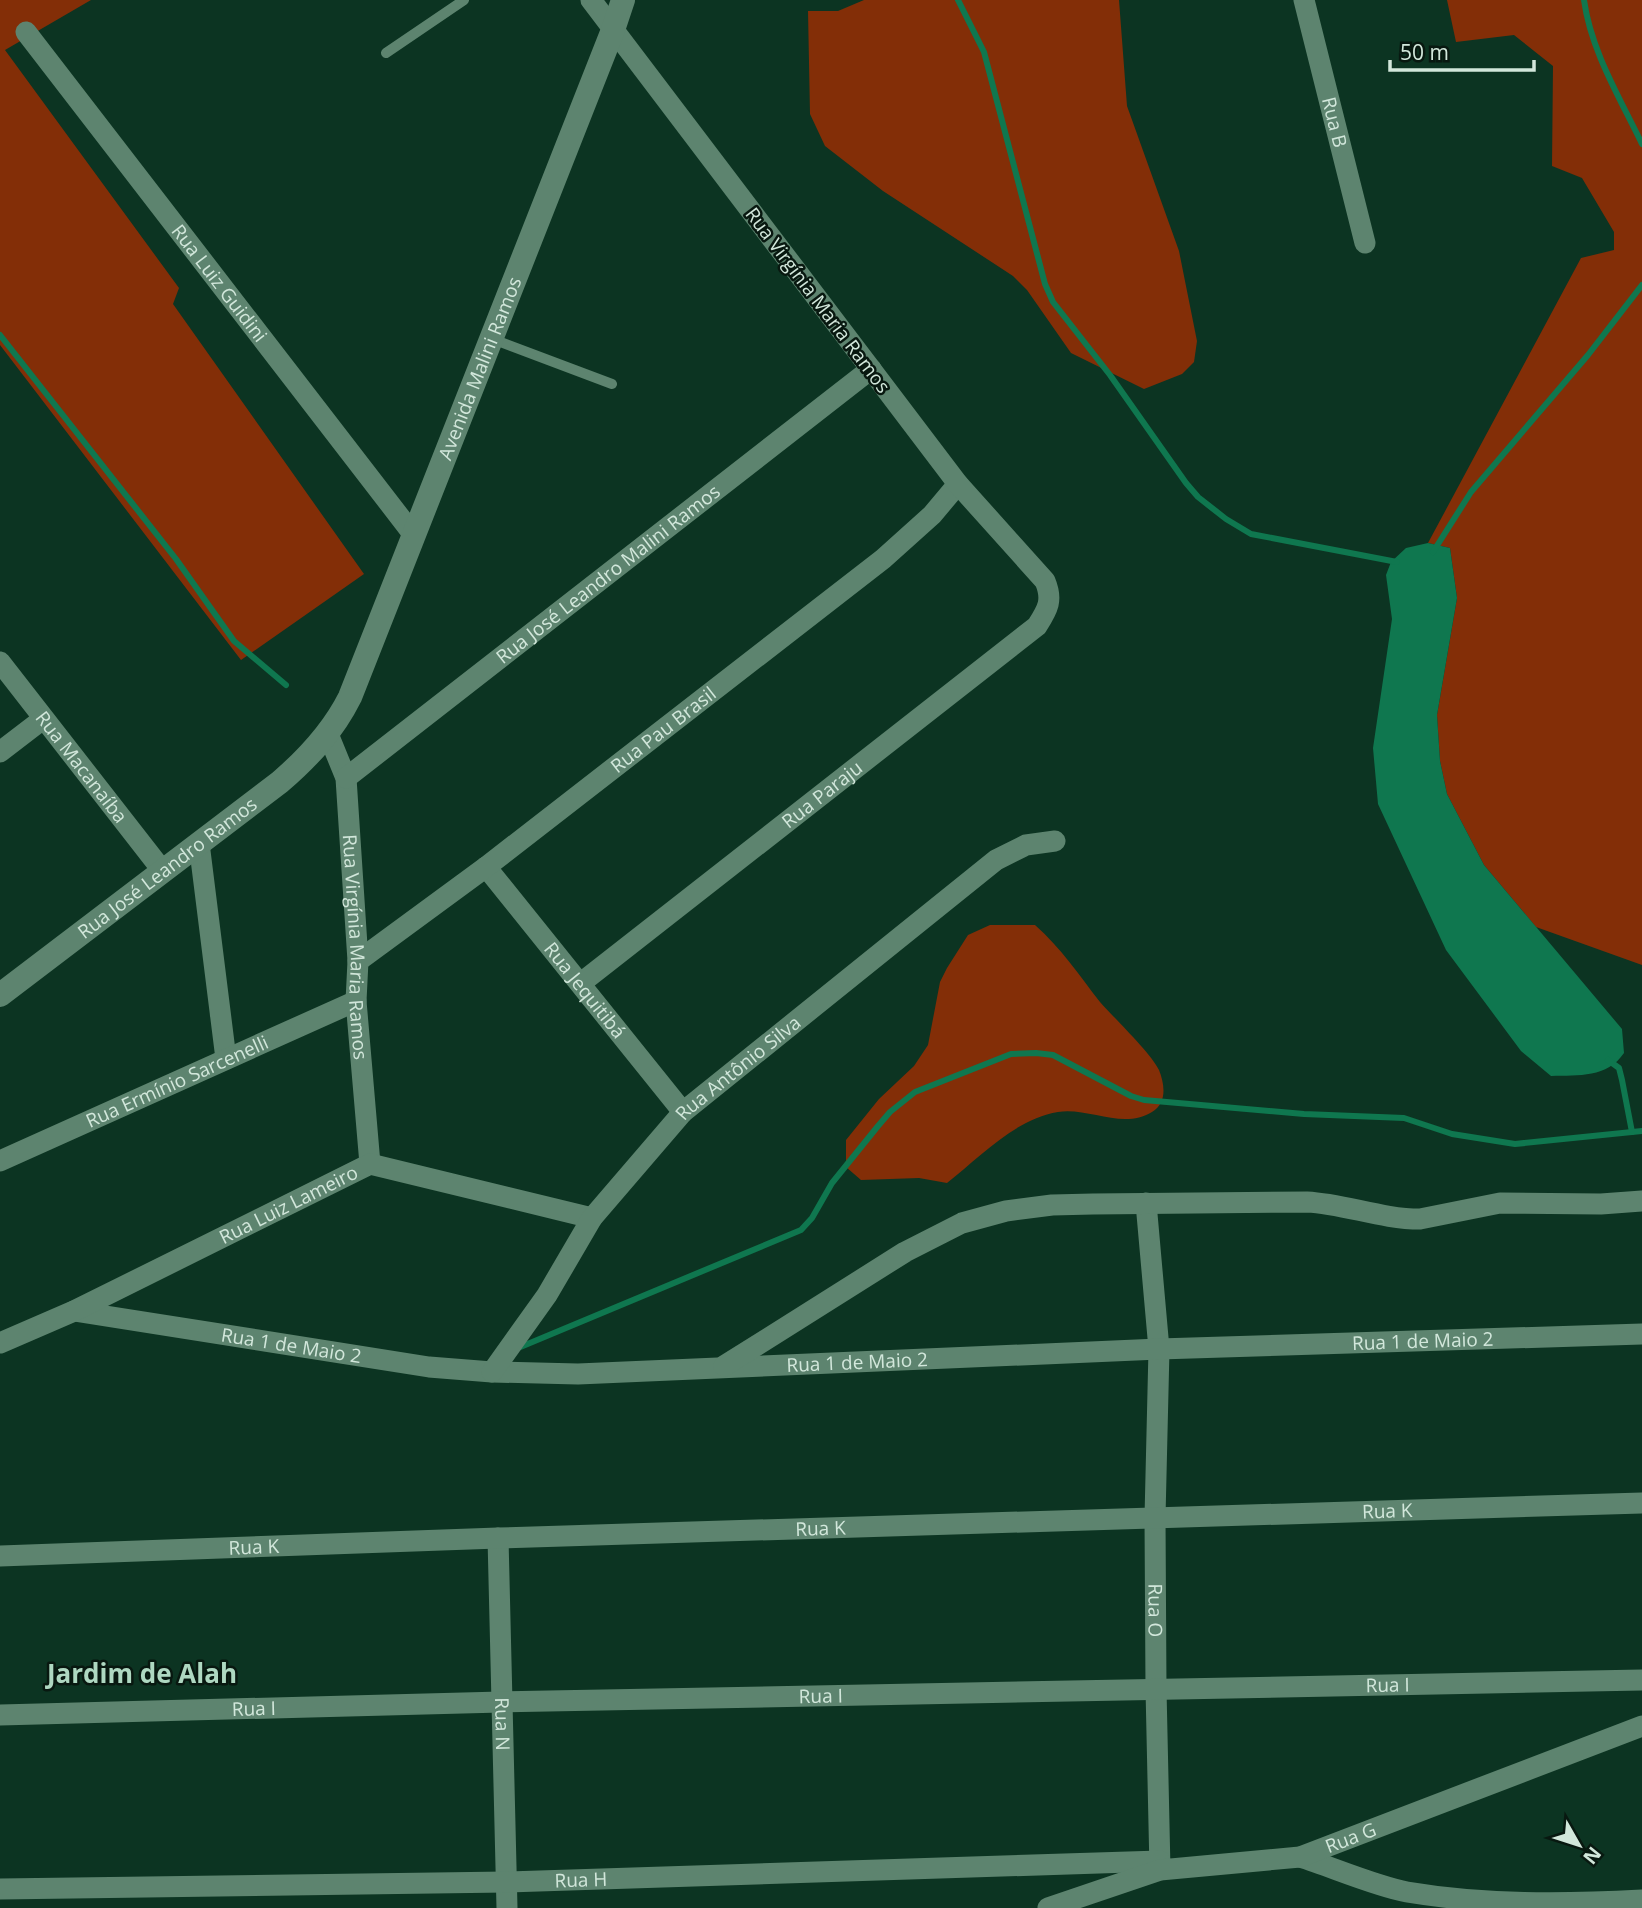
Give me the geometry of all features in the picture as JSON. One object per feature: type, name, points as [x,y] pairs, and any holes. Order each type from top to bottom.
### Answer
[{"type":"street","name":"Rua Virgínia Maria Ramos","points":[[591,0],[958,484],[1045,581],[1051,595]]},
{"type":"street","name":"Avenida Malini Ramos","points":[[328,734],[350,697],[623,0]]},
{"type":"street","name":"Rua B","points":[[1304,0],[1365,243]]},
{"type":"street","name":"Rua Luiz Guidini","points":[[26,32],[413,534]]},
{"type":"street","name":"Rua José Leandro Malini Ramos","points":[[346,778],[871,369]]},
{"type":"street","name":"Rua Pau Brasil","points":[[358,961],[486,867],[883,559],[932,515],[958,484]]},
{"type":"street","name":"Rua Paraju","points":[[580,983],[1037,626],[1049,608],[1051,595]]},
{"type":"street","name":"Rua Macanaíba","points":[[0,663],[162,870]]},
{"type":"street","points":[[0,752],[43,719]]},
{"type":"street","name":"Rua Virgínia Maria Ramos","points":[[328,734],[346,778],[358,961],[356,1001],[370,1164]]},
{"type":"street","name":"Rua José Leandro Ramos","points":[[0,995],[280,782],[306,759],[328,734]]},
{"type":"street","name":"Rua Antônio Silva","points":[[492,1372],[547,1295],[592,1217],[683,1112],[996,860],[1026,845],[1055,841]]},
{"type":"street","points":[[199,844],[226,1059]]},
{"type":"street","name":"Rua Jequitibá","points":[[486,867],[683,1112]]},
{"type":"street","name":"Rua Ermínio Sarcenelli","points":[[0,1161],[356,1001]]},
{"type":"street","name":"Rua Luiz Lameiro","points":[[0,1343],[74,1311],[370,1164],[592,1217]]},
{"type":"street","points":[[722,1367],[905,1252],[962,1223],[1006,1211],[1052,1205],[1328,1203],[1406,1219],[1420,1219],[1500,1203],[1601,1204],[1642,1201]]},
{"type":"street","name":"Rua O","points":[[1146,1203],[1159,1349],[1155,1517],[1160,1866]]},
{"type":"street","name":"Rua 1 de Maio 2","points":[[74,1311],[429,1367],[578,1374],[1159,1349],[1642,1334]]},
{"type":"street","name":"Rua K","points":[[0,1556],[1642,1503]]},
{"type":"street","name":"Rua N","points":[[498,1538],[507,1908]]},
{"type":"street","name":"Rua I","points":[[0,1715],[501,1702],[1642,1680]]},
{"type":"street","name":"Rua G","points":[[1048,1908],[1160,1866],[1300,1857],[1642,1726]]},
{"type":"street","points":[[1300,1857],[1405,1892],[1480,1901],[1584,1903],[1642,1900]]},
{"type":"street","name":"Rua H","points":[[0,1889],[506,1882],[1160,1866]]},
{"type":"lane","points":[[386,53],[464,0]]},
{"type":"lane","points":[[491,338],[612,384]]},
{"type":"shaded area","points":[[0,0],[91,0],[5,50],[179,288],[173,304],[364,574],[241,660],[0,345]]},
{"type":"shaded area","points":[[864,0],[1119,0],[1127,106],[1179,251],[1197,341],[1194,362],[1182,374],[1144,389],[1071,353],[1027,290],[1013,276],[883,191],[825,146],[810,114],[808,11],[838,11]]},
{"type":"shaded area","points":[[1447,0],[1642,0],[1642,965],[1536,927],[1484,865],[1447,794],[1440,761],[1437,715],[1457,598],[1450,548],[1428,543],[1581,258],[1614,250],[1614,232],[1582,178],[1552,166],[1553,66],[1514,35],[1456,42]]},
{"type":"shaded area","points":[[1428,543],[1450,548],[1457,598],[1437,715],[1440,761],[1447,794],[1484,865],[1622,1029],[1624,1053],[1609,1067],[1592,1074],[1551,1076],[1521,1051],[1446,950],[1378,804],[1373,748],[1392,619],[1386,575],[1391,562],[1406,548]]},
{"type":"shaded area","points":[[990,925],[1035,925],[1053,943],[1100,1002],[1155,1063],[1163,1088],[1160,1104],[1152,1112],[1129,1119],[1069,1111],[1042,1116],[999,1140],[947,1183],[919,1178],[861,1180],[846,1167],[846,1140],[879,1099],[914,1066],[928,1045],[940,982],[947,968],[968,935]]},
{"type":"waterway","points":[[958,0],[984,52],[1045,284],[1053,302],[1110,375],[1186,483],[1198,497],[1226,519],[1251,534],[1397,562]]},
{"type":"waterway","points":[[1584,0],[1600,56],[1642,144]]},
{"type":"waterway","points":[[1433,552],[1471,492],[1588,355],[1642,285]]},
{"type":"waterway","points":[[0,335],[176,559],[234,641],[286,685]]},
{"type":"waterway","points":[[518,1348],[801,1230],[812,1218],[832,1183],[890,1112],[915,1092],[1011,1054],[1053,1055],[1131,1096],[1144,1100],[1304,1114],[1404,1118],[1452,1134],[1515,1144],[1642,1131]]},
{"type":"waterway","points":[[1608,1060],[1619,1068],[1632,1132]]},
{"type":"district","name":"Jardim de Alah","points":[[142,1673]]}]
